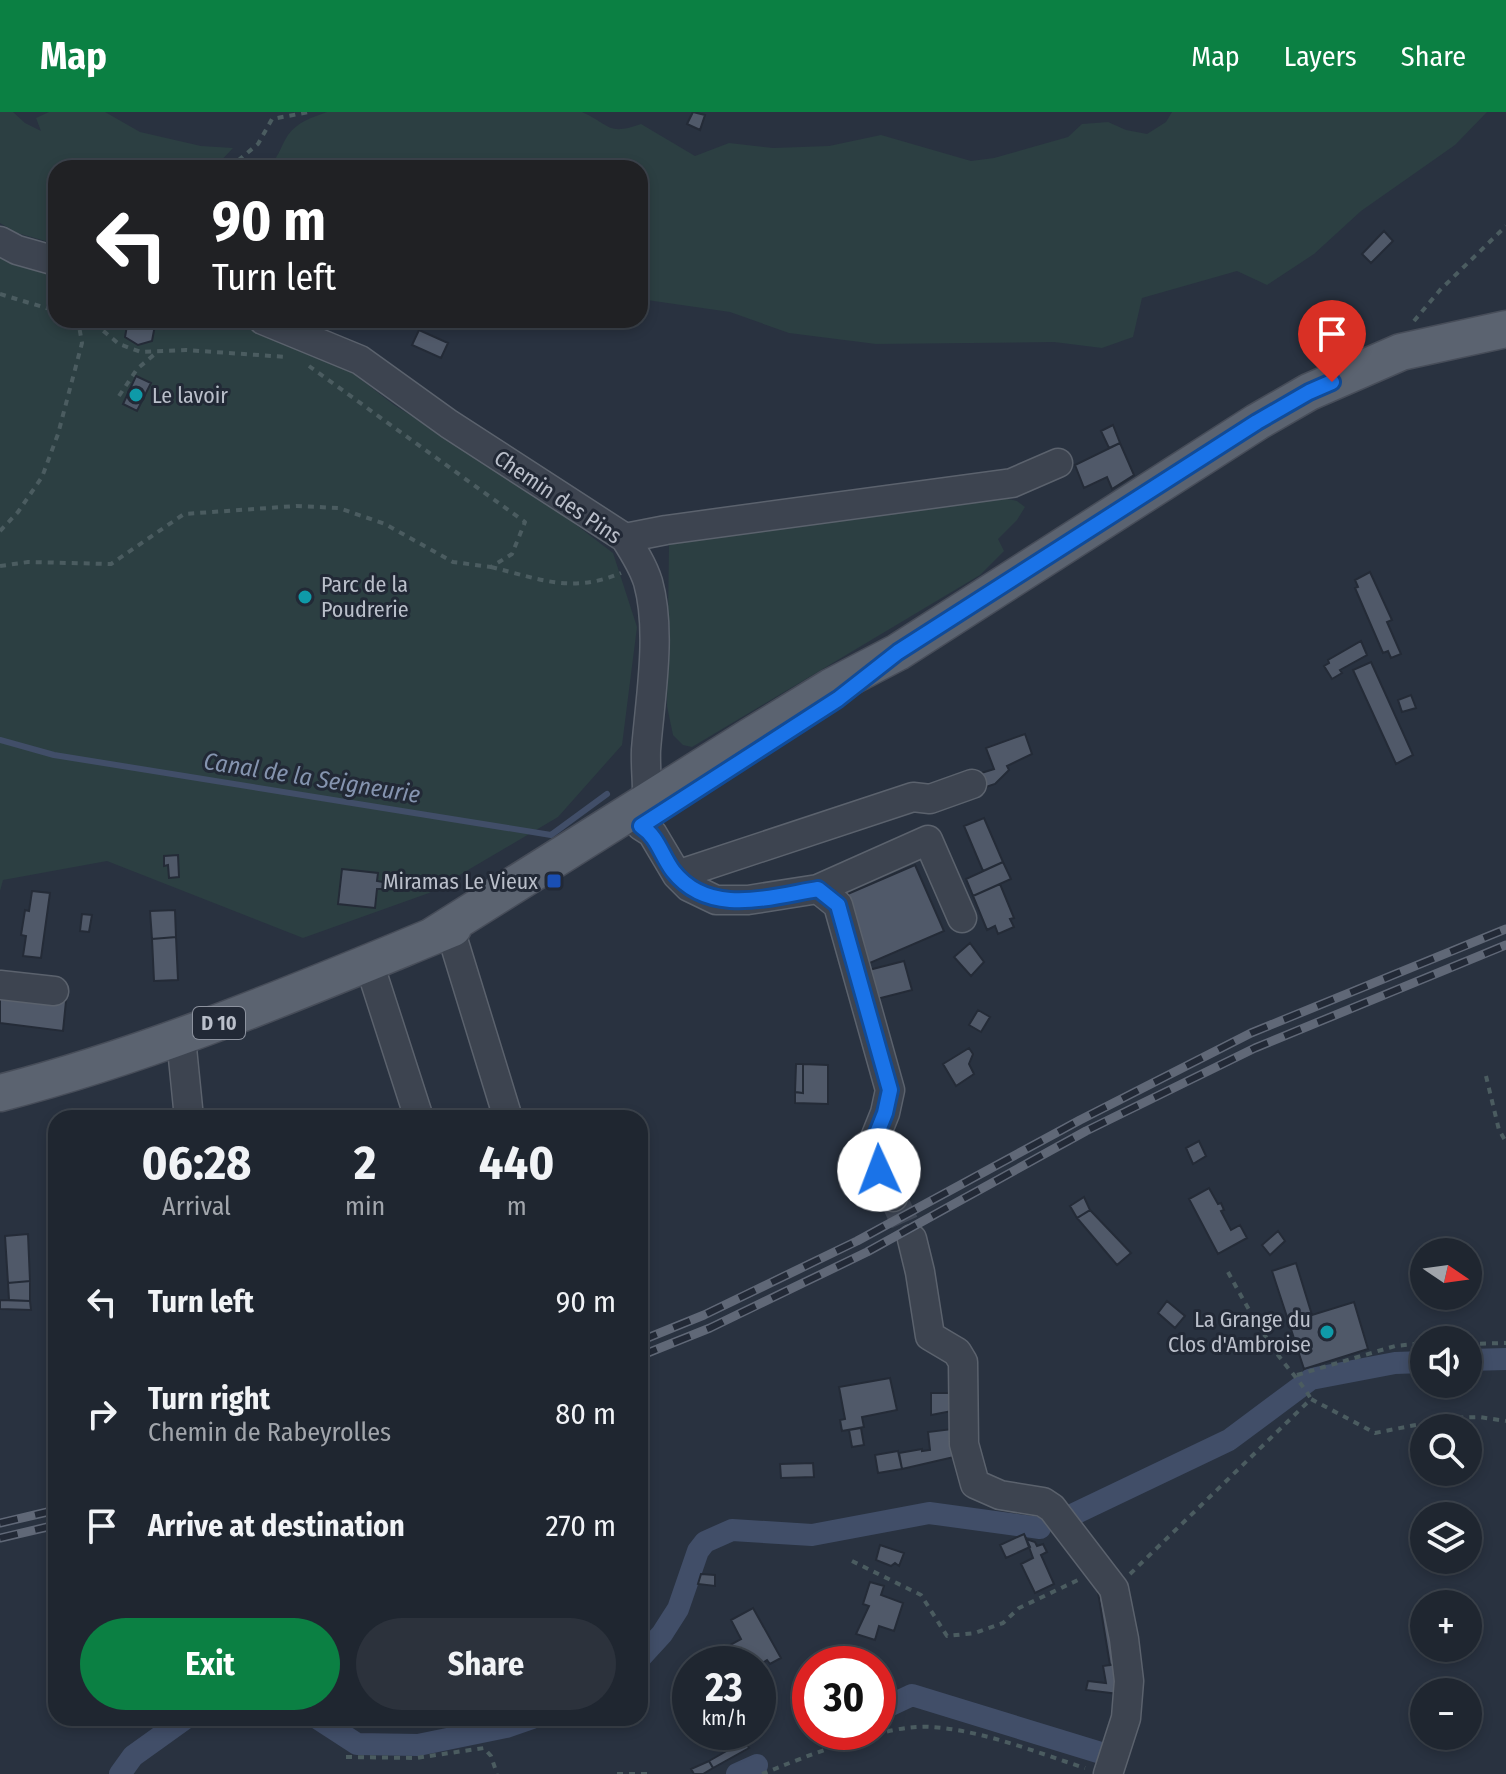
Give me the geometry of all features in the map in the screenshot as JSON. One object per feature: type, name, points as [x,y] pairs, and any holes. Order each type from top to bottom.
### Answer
[{"type":"main road","name":"D 10","points":[[443,931],[643,808],[751,736],[831,687],[898,652],[1257,422],[1309,392],[1401,352],[1506,329]]},
{"type":"main road","name":"D 10","points":[[0,1093],[115,1061],[181,1038],[523,900],[643,808],[838,699],[898,652]]},
{"type":"street","points":[[0,241],[17,250],[48,259]]},
{"type":"street","name":"Chemin des Pins","points":[[282,328],[360,360],[449,424],[625,538],[641,564],[652,602],[643,808]]},
{"type":"street","points":[[625,538],[1012,483],[1058,463]]},
{"type":"street","points":[[677,875],[913,797],[930,799],[972,784]]},
{"type":"street","points":[[643,808],[652,833],[677,875],[689,887],[716,900],[748,900],[818,889],[928,840],[962,918]]},
{"type":"street","points":[[818,889],[838,905],[890,1090],[873,1143],[879,1170],[893,1197]]},
{"type":"street","points":[[443,931],[505,1110]]},
{"type":"street","points":[[369,963],[416,1110]]},
{"type":"street","points":[[0,985],[54,991]]},
{"type":"street","points":[[181,1038],[188,1110]]},
{"type":"street","points":[[912,1239],[930,1336],[957,1352],[963,1362],[964,1444],[975,1484],[1000,1495],[1043,1502],[1052,1508],[1106,1580],[1124,1639],[1129,1681],[1126,1718],[1098,1772]]},
{"type":"path","points":[[239,160],[258,144],[272,119],[309,112]]},
{"type":"path","points":[[1401,352],[1413,323],[1440,290],[1506,226]]},
{"type":"path","points":[[0,294],[48,309]]},
{"type":"path","points":[[0,531],[18,512],[48,463],[82,343],[81,328]]},
{"type":"path","points":[[99,328],[119,344],[141,352],[186,350],[297,357]]},
{"type":"path","points":[[119,396],[137,369],[158,351]]},
{"type":"path","points":[[309,366],[525,522],[512,554],[491,567]]},
{"type":"path","points":[[0,566],[28,562],[111,564],[184,514],[296,506],[339,508],[385,524],[453,562],[491,567],[568,585],[599,583],[641,564]]},
{"type":"path","points":[[1486,1076],[1499,1130],[1506,1142]]},
{"type":"path","points":[[1228,1272],[1276,1352],[1297,1375],[1311,1398],[1375,1433],[1451,1418],[1479,1417],[1506,1421]]},
{"type":"path","points":[[1482,1344],[1506,1343]]},
{"type":"path","points":[[1297,1375],[1395,1346],[1410,1344]]},
{"type":"path","points":[[852,1561],[921,1595],[947,1636],[975,1633],[1003,1623],[1019,1608],[1106,1580],[1311,1398]]},
{"type":"path","points":[[762,1774],[892,1729],[929,1727],[978,1734],[1098,1772]]},
{"type":"path","points":[[346,1757],[416,1758],[484,1748],[491,1756],[497,1774]]},
{"type":"path","points":[[617,1774],[649,1774]]},
{"type":"shaded area","points":[[0,112],[13,112],[41,131],[36,118],[49,112],[105,112],[140,132],[201,146],[233,148],[222,160],[48,160],[48,242],[17,233],[0,223]]},
{"type":"shaded area","points":[[327,112],[582,112],[615,129],[641,124],[695,156],[729,143],[773,148],[829,146],[881,135],[971,161],[994,158],[1068,137],[1082,124],[1108,122],[1147,134],[1166,122],[1172,112],[1487,112],[1455,145],[1361,211],[1314,254],[1267,285],[1237,271],[1142,298],[1133,337],[1102,348],[1054,342],[876,344],[789,333],[730,312],[648,300],[648,160],[274,160],[292,130],[306,120]]},
{"type":"shaded area","name":"Parc de la Poudrerie","points":[[0,248],[48,268],[48,328],[262,328],[315,344],[394,405],[533,492],[613,553],[637,627],[622,745],[558,817],[429,893],[303,938],[107,861],[3,880],[0,891]]},
{"type":"shaded area","points":[[981,493],[1017,501],[1025,507],[998,539],[1004,551],[980,575],[692,747],[683,745],[673,735],[667,706],[669,543]]},
{"type":"building","points":[[693,112],[705,115],[700,130],[687,124]]},
{"type":"building","points":[[1384,231],[1393,241],[1371,263],[1362,254]]},
{"type":"building","points":[[127,328],[154,328],[152,341],[138,345],[125,337]]},
{"type":"building","points":[[419,330],[448,343],[441,358],[412,345]]},
{"type":"building","name":"Le lavoir","points":[[136,376],[151,383],[137,411],[123,404]]},
{"type":"building","points":[[1113,425],[1120,443],[1109,448],[1101,431]]},
{"type":"building","points":[[1120,443],[1134,475],[1112,489],[1107,477],[1084,488],[1075,465]]},
{"type":"building","points":[[1370,572],[1392,620],[1387,622],[1401,654],[1391,658],[1388,651],[1383,653],[1355,588],[1358,587],[1355,580]]},
{"type":"building","points":[[1361,641],[1367,655],[1340,670],[1342,673],[1332,679],[1324,666],[1329,663],[1328,660]]},
{"type":"building","points":[[1371,662],[1413,755],[1396,764],[1353,670]]},
{"type":"building","points":[[1411,695],[1416,708],[1402,712],[1398,700]]},
{"type":"building","points":[[1025,734],[1032,754],[1007,766],[1009,770],[995,784],[983,788],[978,774],[994,769],[986,748]]},
{"type":"building","points":[[984,818],[1003,862],[983,871],[964,826]]},
{"type":"building","points":[[178,855],[179,877],[169,878],[164,856]]},
{"type":"building","points":[[1003,862],[1011,879],[973,896],[966,879]]},
{"type":"building","points":[[915,865],[944,931],[863,966],[843,896]]},
{"type":"building","points":[[342,869],[378,873],[377,881],[383,882],[383,889],[377,889],[375,908],[338,904]]},
{"type":"building","points":[[1000,884],[1014,918],[1010,919],[1014,927],[998,934],[995,926],[987,930],[973,896]]},
{"type":"building","points":[[32,891],[50,893],[41,958],[23,956],[26,936],[21,935]]},
{"type":"building","points":[[175,910],[176,937],[152,939],[150,911]]},
{"type":"building","points":[[82,914],[92,915],[89,932],[80,931]]},
{"type":"building","points":[[176,937],[178,980],[154,981],[152,939]]},
{"type":"building","points":[[970,943],[984,962],[971,976],[954,957]]},
{"type":"building","points":[[904,961],[912,990],[873,1000],[865,971]]},
{"type":"building","points":[[0,993],[66,1001],[63,1031],[0,1023]]},
{"type":"building","points":[[978,1010],[990,1017],[981,1032],[969,1025]]},
{"type":"building","points":[[969,1048],[973,1054],[969,1064],[974,1074],[956,1086],[943,1064]]},
{"type":"building","points":[[796,1064],[803,1064],[803,1093],[795,1092]]},
{"type":"building","points":[[803,1064],[828,1065],[828,1104],[795,1103],[795,1092],[803,1093]]},
{"type":"building","points":[[1199,1141],[1206,1156],[1193,1164],[1186,1148]]},
{"type":"building","points":[[1209,1188],[1218,1204],[1221,1203],[1224,1210],[1221,1211],[1231,1230],[1240,1225],[1247,1238],[1218,1254],[1189,1199]]},
{"type":"building","points":[[1084,1197],[1090,1210],[1077,1218],[1070,1206]]},
{"type":"building","points":[[1090,1210],[1131,1253],[1117,1265],[1077,1218]]},
{"type":"building","points":[[1278,1231],[1285,1241],[1270,1255],[1262,1245]]},
{"type":"building","points":[[28,1234],[30,1281],[8,1283],[5,1236]]},
{"type":"building","name":"La Grange du Clos d'Ambroise","points":[[1296,1263],[1312,1315],[1354,1302],[1368,1349],[1304,1369],[1272,1271]]},
{"type":"building","points":[[30,1281],[30,1301],[9,1300],[8,1283]]},
{"type":"building","points":[[0,1300],[30,1301],[31,1310],[0,1309]]},
{"type":"building","points":[[1167,1301],[1185,1316],[1175,1328],[1158,1313]]},
{"type":"building","points":[[890,1378],[897,1410],[862,1417],[864,1427],[842,1431],[840,1420],[845,1419],[839,1387]]},
{"type":"building","points":[[931,1393],[951,1393],[952,1411],[931,1415]]},
{"type":"building","points":[[861,1428],[864,1445],[852,1447],[849,1430]]},
{"type":"building","points":[[952,1429],[954,1457],[902,1469],[899,1453],[930,1450],[928,1432]]},
{"type":"building","points":[[898,1451],[902,1469],[878,1473],[875,1455]]},
{"type":"building","points":[[813,1463],[814,1477],[781,1478],[780,1464]]},
{"type":"building","points":[[1024,1534],[1030,1547],[1006,1558],[1000,1545]]},
{"type":"building","points":[[1026,1539],[1037,1546],[1043,1544],[1047,1552],[1041,1555],[1054,1584],[1035,1593],[1021,1564],[1033,1558]]},
{"type":"building","points":[[880,1545],[904,1553],[899,1566],[876,1560]]},
{"type":"building","points":[[701,1574],[715,1575],[715,1586],[698,1584]]},
{"type":"building","points":[[870,1582],[884,1586],[881,1595],[903,1603],[894,1631],[879,1626],[875,1640],[856,1634],[869,1606],[863,1604]]},
{"type":"building","points":[[1105,1591],[1117,1664],[1110,1665],[1098,1592]]},
{"type":"building","points":[[753,1608],[774,1646],[728,1646],[741,1639],[731,1620]]},
{"type":"building","points":[[1117,1664],[1119,1694],[1086,1690],[1088,1681],[1106,1683],[1103,1666]]},
{"type":"building","points":[[728,1750],[745,1750],[713,1768],[709,1761]]},
{"type":"building","points":[[709,1761],[713,1768],[703,1774],[694,1774],[691,1769]]},
{"type":"waterway","name":"Canal de la Seigneurie","points":[[0,740],[54,755],[551,835],[607,794]]},
{"type":"waterway","points":[[1482,1360],[1506,1359]]},
{"type":"waterway","points":[[1074,1514],[1229,1440],[1311,1379],[1410,1362]]},
{"type":"waterway","points":[[648,1649],[678,1609],[698,1551],[705,1542],[732,1530],[812,1535],[929,1513],[1040,1528]]},
{"type":"waterway","points":[[896,1703],[912,1695],[1101,1753]]},
{"type":"waterway","points":[[120,1774],[133,1756],[175,1726]]},
{"type":"waterway","points":[[329,1726],[357,1744],[418,1745],[509,1726]]},
{"type":"waterway","points":[[737,1774],[757,1765]]},
{"type":"tunnel","points":[[893,1197],[912,1239]]},
{"type":"railway","points":[[648,1338],[704,1315],[857,1241],[1080,1120],[1251,1033],[1506,929]]},
{"type":"railway","points":[[648,1353],[710,1328],[867,1252],[1086,1131],[1255,1048],[1506,945]]},
{"type":"railway","points":[[0,1523],[48,1512]]},
{"type":"railway","points":[[0,1538],[48,1527]]},
{"type":"place","name":"Le lavoir","points":[[136,395]]},
{"type":"place","name":"Parc de la Poudrerie","points":[[305,597]]},
{"type":"place","name":"Miramas Le Vieux","points":[[554,881]]},
{"type":"place","name":"La Grange du Clos d'Ambroise","points":[[1327,1332]]},
{"type":"route","points":[[879,1170],[873,1143],[890,1090],[838,905],[818,889],[748,900],[716,900],[689,887],[671,868],[652,833],[641,826],[838,699],[898,652],[1257,422],[1332,382]]}]
